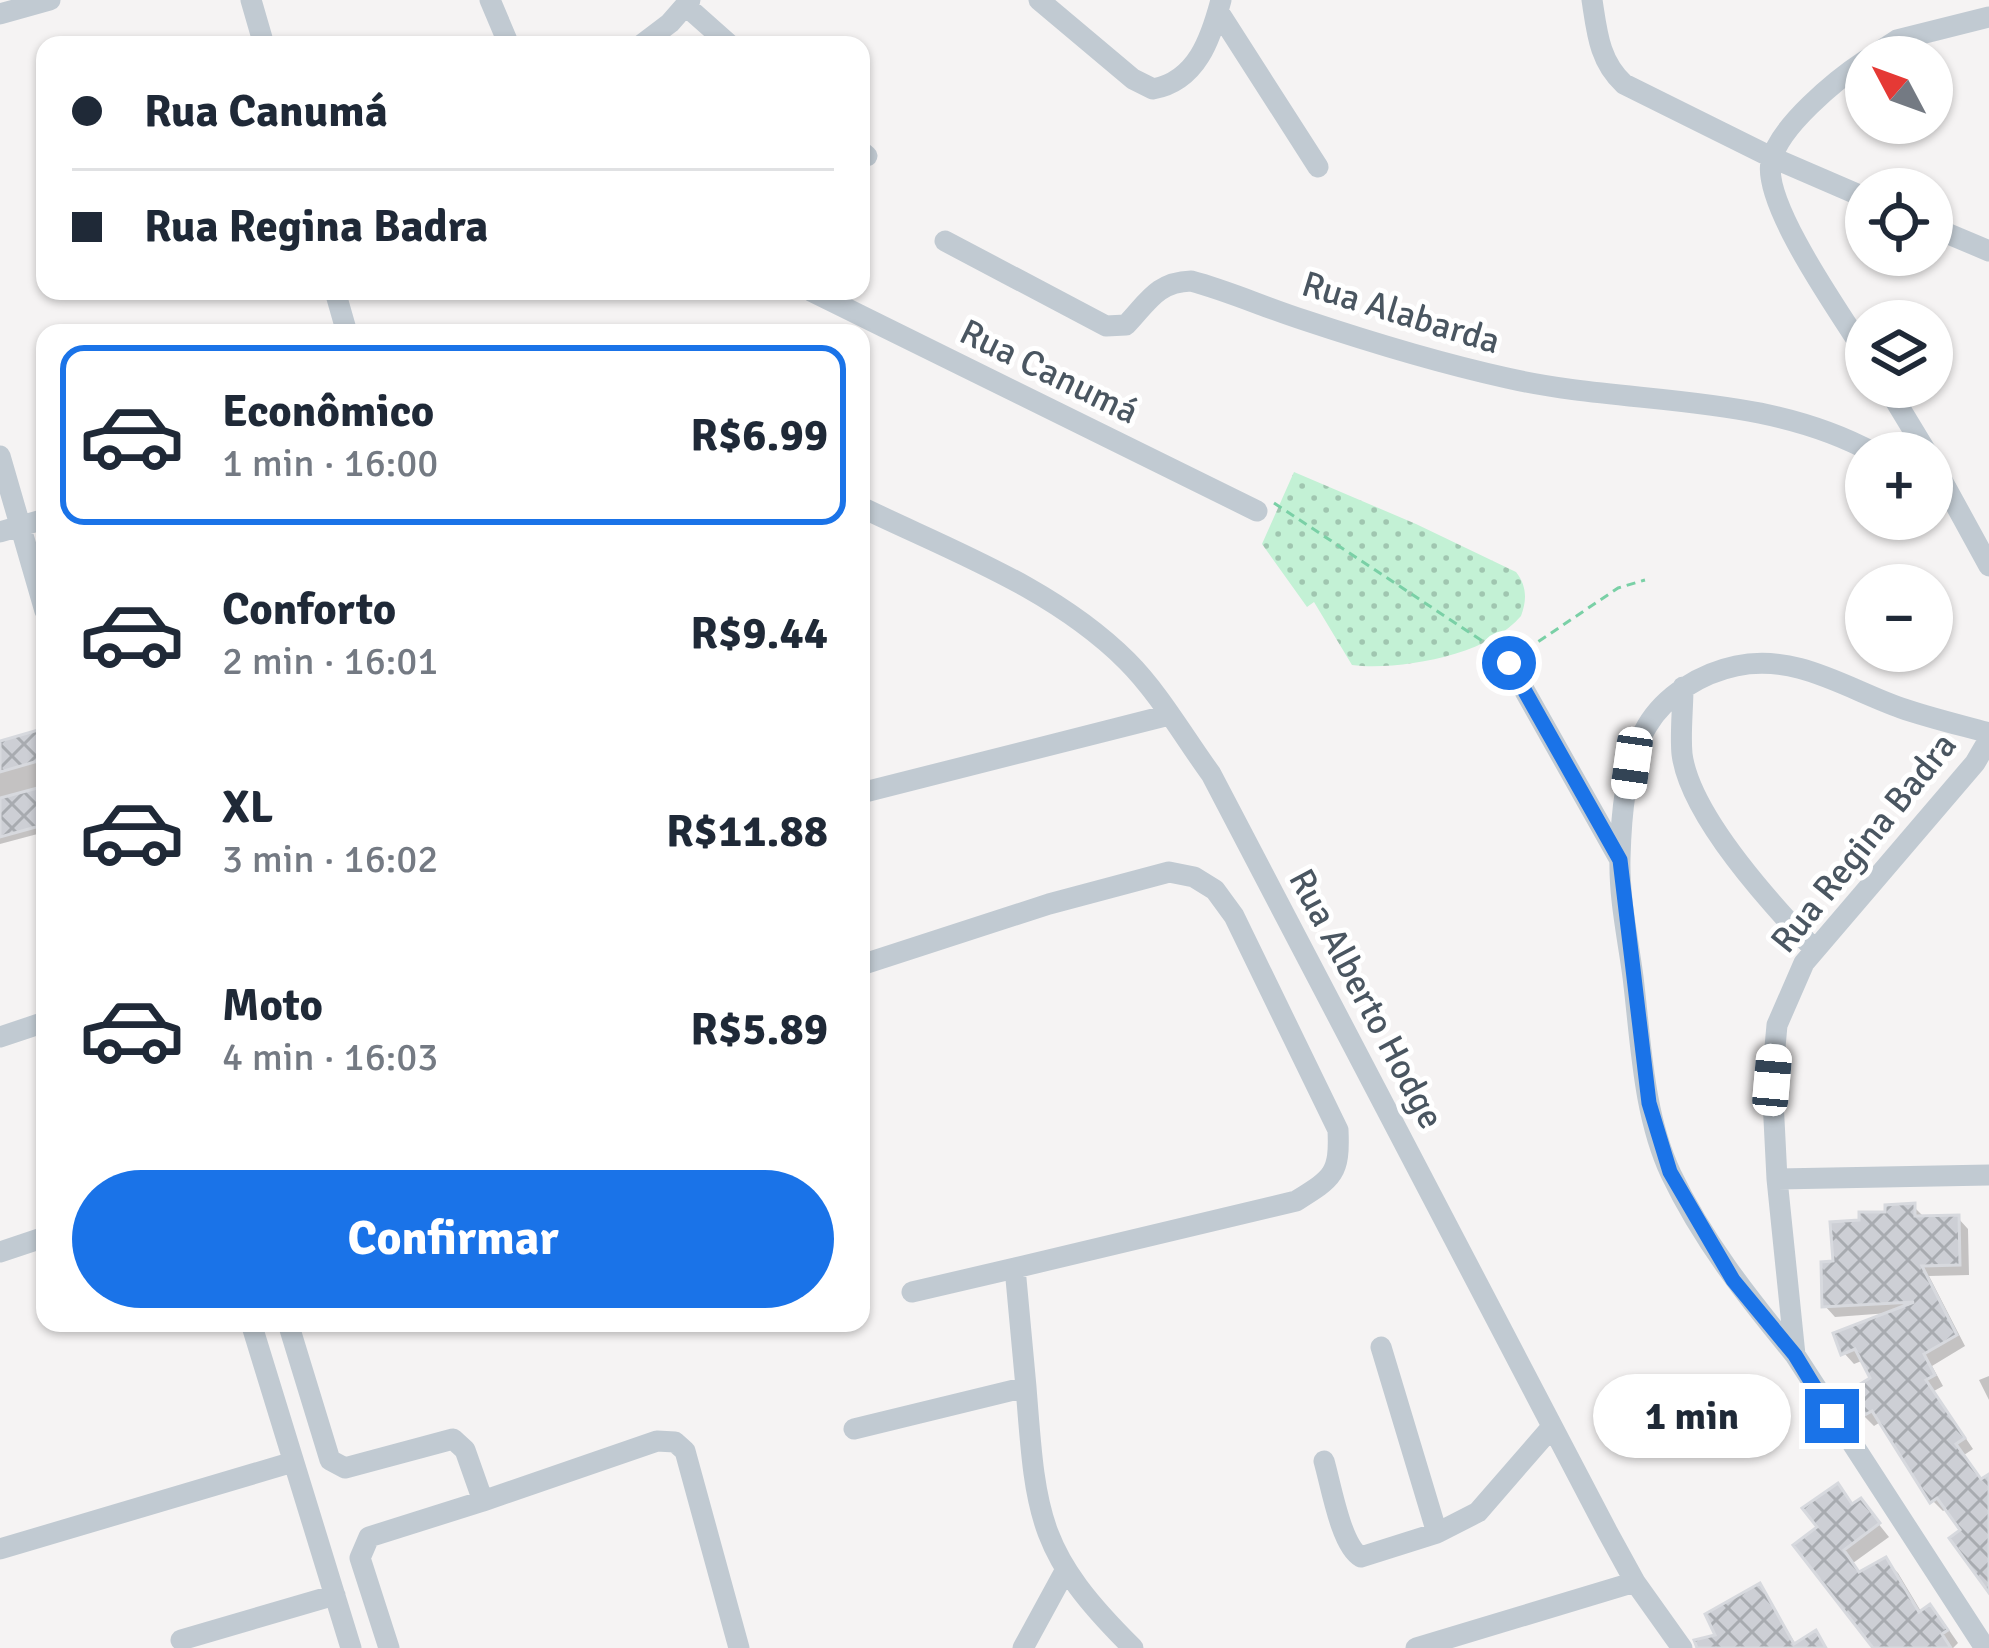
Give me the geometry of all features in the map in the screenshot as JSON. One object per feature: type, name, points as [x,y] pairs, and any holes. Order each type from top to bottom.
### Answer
[{"type":"street","points":[[0,14],[50,0]]},
{"type":"street","points":[[250,0],[261,36]]},
{"type":"street","points":[[490,0],[505,36]]},
{"type":"street","points":[[1039,0],[1133,79],[1153,88],[1182,78],[1196,63],[1220,6]]},
{"type":"street","points":[[1592,0],[1601,52],[1624,84],[1845,189]]},
{"type":"street","points":[[651,36],[688,3],[721,36]]},
{"type":"street","points":[[1220,6],[1318,167]]},
{"type":"street","points":[[1913,36],[1989,17]]},
{"type":"street","points":[[1845,76],[1813,102],[1771,157],[1774,196],[1845,318]]},
{"type":"street","points":[[1953,236],[1989,251]]},
{"type":"street","name":"Rua Alabarda","points":[[945,241],[1106,326],[1126,325],[1160,288],[1172,281],[1191,280],[1301,320],[1504,378],[1582,393],[1757,411],[1845,441]]},
{"type":"street","name":"Rua Canumá","points":[[831,300],[1266,507]]},
{"type":"street","points":[[0,456],[10,529],[36,590]]},
{"type":"street","points":[[1953,500],[1989,566]]},
{"type":"street","name":"Rua Alberto Hodge","points":[[870,511],[1027,586],[1059,607],[1130,663],[1169,715],[1210,774],[1635,1582],[1682,1648]]},
{"type":"street","points":[[1953,512],[1966,523]]},
{"type":"street","points":[[1509,663],[1620,860]]},
{"type":"street","points":[[1795,1355],[1722,1262],[1670,1172],[1658,1137],[1649,1103],[1620,860],[1632,763],[1646,726],[1683,688],[1734,666],[1771,663],[1807,668],[1903,709],[1989,736]]},
{"type":"street","points":[[1683,688],[1682,754],[1700,804],[1776,909],[1814,949]]},
{"type":"street","points":[[870,791],[1169,715]]},
{"type":"street","name":"Rua Regina Badra","points":[[1985,1648],[1795,1355],[1772,1080],[1777,1025],[1793,981],[1814,949],[1966,774],[1989,736]]},
{"type":"street","points":[[870,962],[1049,904],[1169,872],[1194,877],[1215,890],[1234,916],[1338,1130],[1339,1162],[1322,1185],[1296,1201],[912,1292]]},
{"type":"street","points":[[0,1036],[36,1025]]},
{"type":"street","points":[[1777,1179],[1989,1175]]},
{"type":"street","points":[[0,1252],[36,1240]]},
{"type":"street","points":[[1015,1268],[1034,1495],[1065,1571],[1107,1624],[1133,1648]]},
{"type":"street","points":[[254,1332],[351,1648]]},
{"type":"street","points":[[291,1332],[330,1460],[345,1468],[453,1439],[465,1450],[483,1501]]},
{"type":"street","points":[[1381,1347],[1437,1533]]},
{"type":"street","points":[[854,1429],[1026,1387]]},
{"type":"street","points":[[1324,1461],[1354,1555],[1369,1556],[1437,1533],[1478,1512],[1551,1428]]},
{"type":"street","points":[[389,1648],[360,1558],[369,1537],[657,1442],[675,1442],[685,1451],[740,1648]]},
{"type":"street","points":[[0,1549],[293,1462]]},
{"type":"street","points":[[1023,1648],[1065,1571]]},
{"type":"street","points":[[1416,1648],[1473,1640],[1635,1582]]},
{"type":"street","points":[[181,1640],[335,1595]]},
{"type":"street","points":[[1106,1648],[1107,1624]]},
{"type":"path","points":[[1266,507],[1486,641],[1509,663]]},
{"type":"path","points":[[1535,644],[1618,588],[1645,580]]},
{"type":"green space","points":[[1294,472],[1516,572],[1525,593],[1521,616],[1488,641],[1442,657],[1394,665],[1352,665],[1314,602],[1307,607],[1262,544]]},
{"type":"building","points":[[36,731],[36,762],[0,772],[0,741]]},
{"type":"building","points":[[36,788],[36,827],[0,837],[0,798]]},
{"type":"building","points":[[1915,1203],[1915,1216],[1959,1215],[1960,1265],[1922,1266],[1957,1335],[1924,1354],[1935,1375],[1926,1380],[1965,1438],[1956,1444],[1981,1479],[1989,1474],[1989,1593],[1949,1538],[1960,1530],[1937,1498],[1930,1503],[1872,1411],[1861,1417],[1847,1392],[1870,1378],[1855,1349],[1841,1355],[1833,1333],[1914,1302],[1822,1307],[1821,1262],[1833,1261],[1830,1222],[1859,1220],[1859,1212],[1885,1212],[1885,1205]]},
{"type":"building","points":[[1838,1483],[1852,1504],[1861,1498],[1880,1523],[1844,1550],[1859,1572],[1886,1557],[1919,1612],[1930,1604],[1948,1630],[1942,1634],[1951,1648],[1873,1648],[1793,1545],[1817,1527],[1802,1508]]},
{"type":"building","points":[[1760,1583],[1794,1644],[1816,1630],[1826,1648],[1697,1648],[1694,1640],[1715,1635],[1705,1614]]},
{"type":"route","points":[[1509,663],[1620,860],[1649,1103],[1670,1172],[1733,1280],[1795,1355],[1832,1416]]}]
